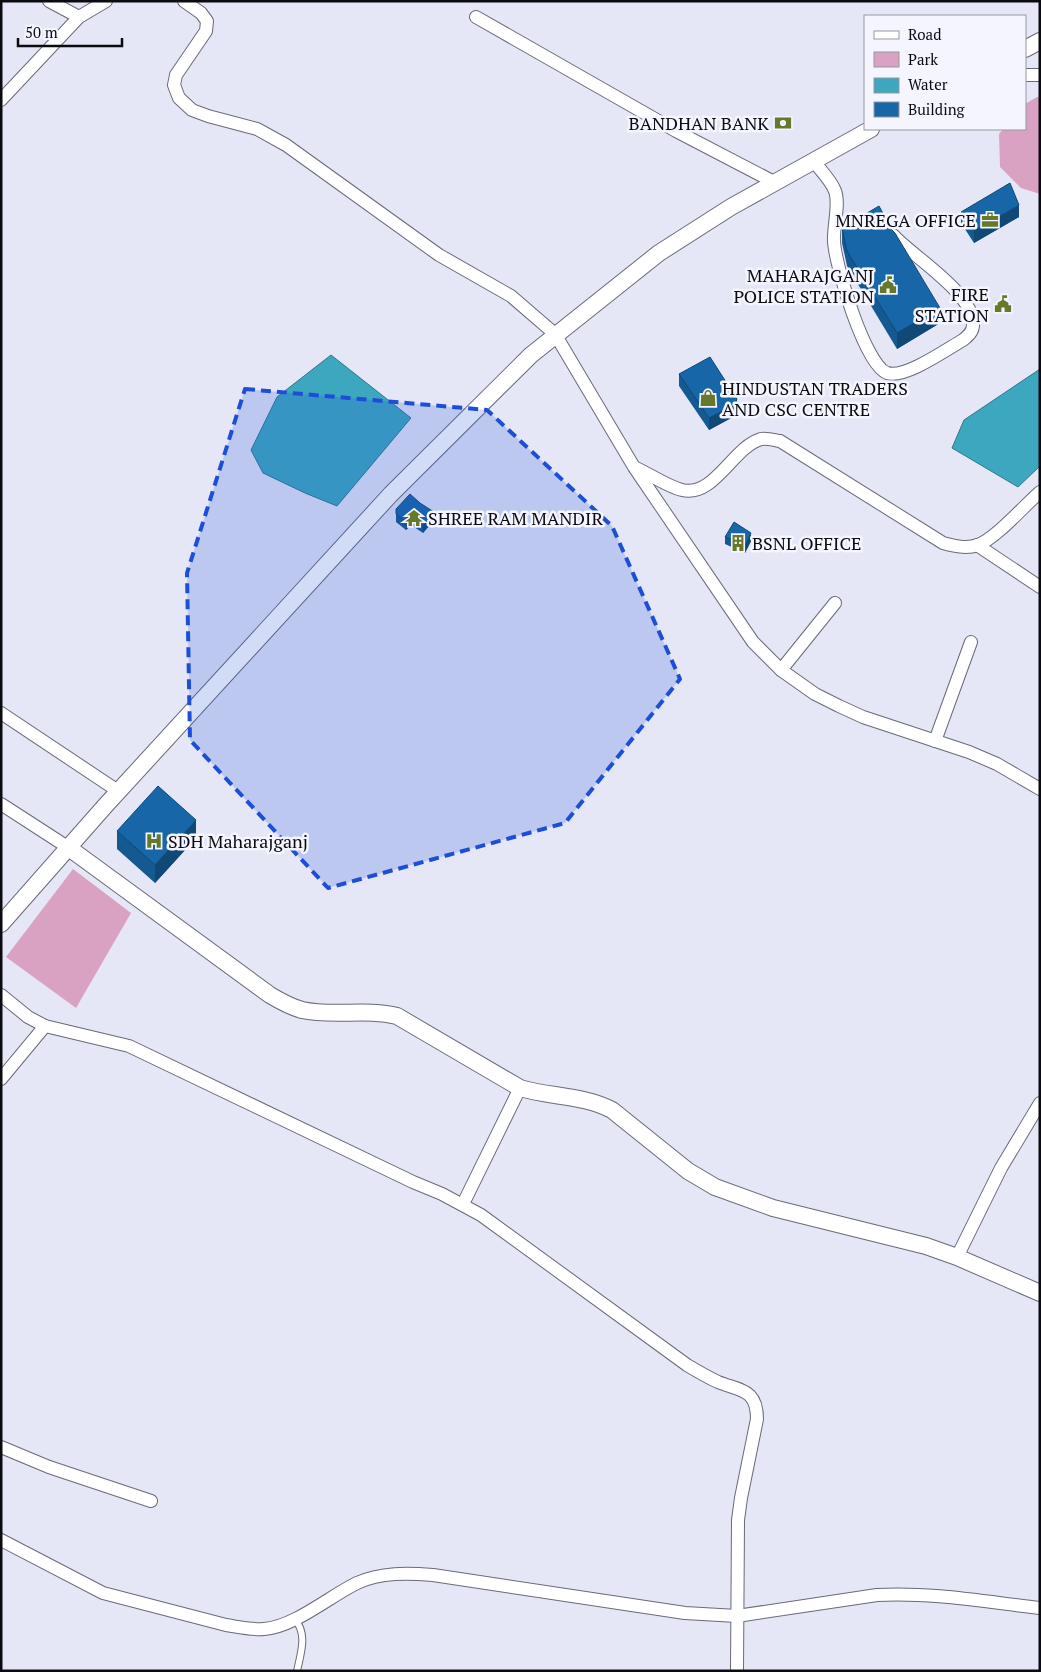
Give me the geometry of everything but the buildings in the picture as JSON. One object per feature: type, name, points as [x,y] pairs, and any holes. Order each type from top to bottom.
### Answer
[{"type":"street","points":[[49,1],[79,17]]},
{"type":"street","points":[[1,100],[79,17],[106,1]]},
{"type":"street","points":[[184,1],[201,13],[207,21],[206,31],[176,75],[174,85],[179,98],[192,110],[257,129],[286,146],[439,255],[511,296],[555,334],[634,466],[753,642],[780,670],[815,694],[862,717],[969,752],[997,764],[1040,790]]},
{"type":"street","points":[[476,17],[676,130],[774,182]]},
{"type":"street","points":[[1026,48],[1040,41]]},
{"type":"street","points":[[1026,75],[1040,74]]},
{"type":"street","points":[[1,924],[118,791],[390,494],[531,354],[659,253],[731,207],[868,130]]},
{"type":"street","points":[[837,147],[876,130]]},
{"type":"street","points":[[813,160],[836,192],[835,253],[850,305],[872,358],[879,367],[888,373],[900,373],[912,369],[963,340],[970,334],[973,326],[972,314],[966,304],[942,277],[906,249],[893,235]]},
{"type":"street","points":[[634,466],[681,490],[694,491],[708,484],[748,445],[762,439],[780,441],[943,543],[960,547],[977,545],[990,537],[1040,492]]},
{"type":"street","points":[[977,545],[1040,587]]},
{"type":"street","points":[[780,670],[835,603]]},
{"type":"street","points":[[935,742],[971,642]]},
{"type":"street","points":[[1,713],[118,791]]},
{"type":"street","points":[[1,804],[69,848],[270,995],[302,1010],[316,1012],[380,1012],[397,1016],[520,1088],[587,1100],[606,1107],[700,1180],[730,1193],[773,1208],[897,1238],[957,1257],[1040,1293]]},
{"type":"street","points":[[1,995],[28,1017],[45,1026],[129,1046],[404,1178],[463,1204],[481,1215],[701,1374],[750,1395],[757,1406],[757,1419],[738,1520],[737,1671]]},
{"type":"street","points":[[1,1079],[45,1026]]},
{"type":"street","points":[[463,1204],[520,1088]]},
{"type":"street","points":[[957,1257],[1001,1168],[1040,1103]]},
{"type":"street","points":[[1,1447],[49,1466],[151,1501]]},
{"type":"street","points":[[1,1540],[86,1584],[122,1599],[226,1625],[247,1628],[266,1629],[286,1623],[358,1582],[376,1577],[411,1574],[452,1578],[685,1613],[737,1616],[894,1594],[924,1594],[1040,1608]]},
{"type":"lane","points":[[294,1618],[300,1625],[303,1637],[297,1671]]},
{"type":"highlighted area","points":[[245,389],[487,410],[612,526],[680,679],[565,823],[328,888],[190,740],[187,573]]},
{"type":"green space","points":[[1040,97],[1040,194],[1021,188],[1000,167],[999,134],[1002,130],[1026,130],[1026,103]]},
{"type":"green space","points":[[73,869],[131,913],[76,1008],[6,957]]},
{"type":"water","points":[[331,355],[411,418],[337,506],[263,473],[251,450],[277,397]]},
{"type":"water","points":[[1040,369],[1040,466],[1018,487],[952,448],[964,420]]},
{"type":"place","name":"BANDHAN BANK","points":[[783,123]]},
{"type":"place","name":"MNREGA OFFICE","points":[[990,220]]},
{"type":"place","name":"MAHARAJGANJ POLICE STATION","points":[[888,285]]},
{"type":"place","name":"FIRE STATION","points":[[1003,304]]},
{"type":"place","name":"HINDUSTAN TRADERS AND CSC CENTRE","points":[[708,398]]},
{"type":"place","name":"SHREE RAM MANDIR","points":[[414,518]]},
{"type":"place","name":"BSNL OFFICE","points":[[738,543]]},
{"type":"place","name":"SDH Maharajganj","points":[[154,841]]}]
